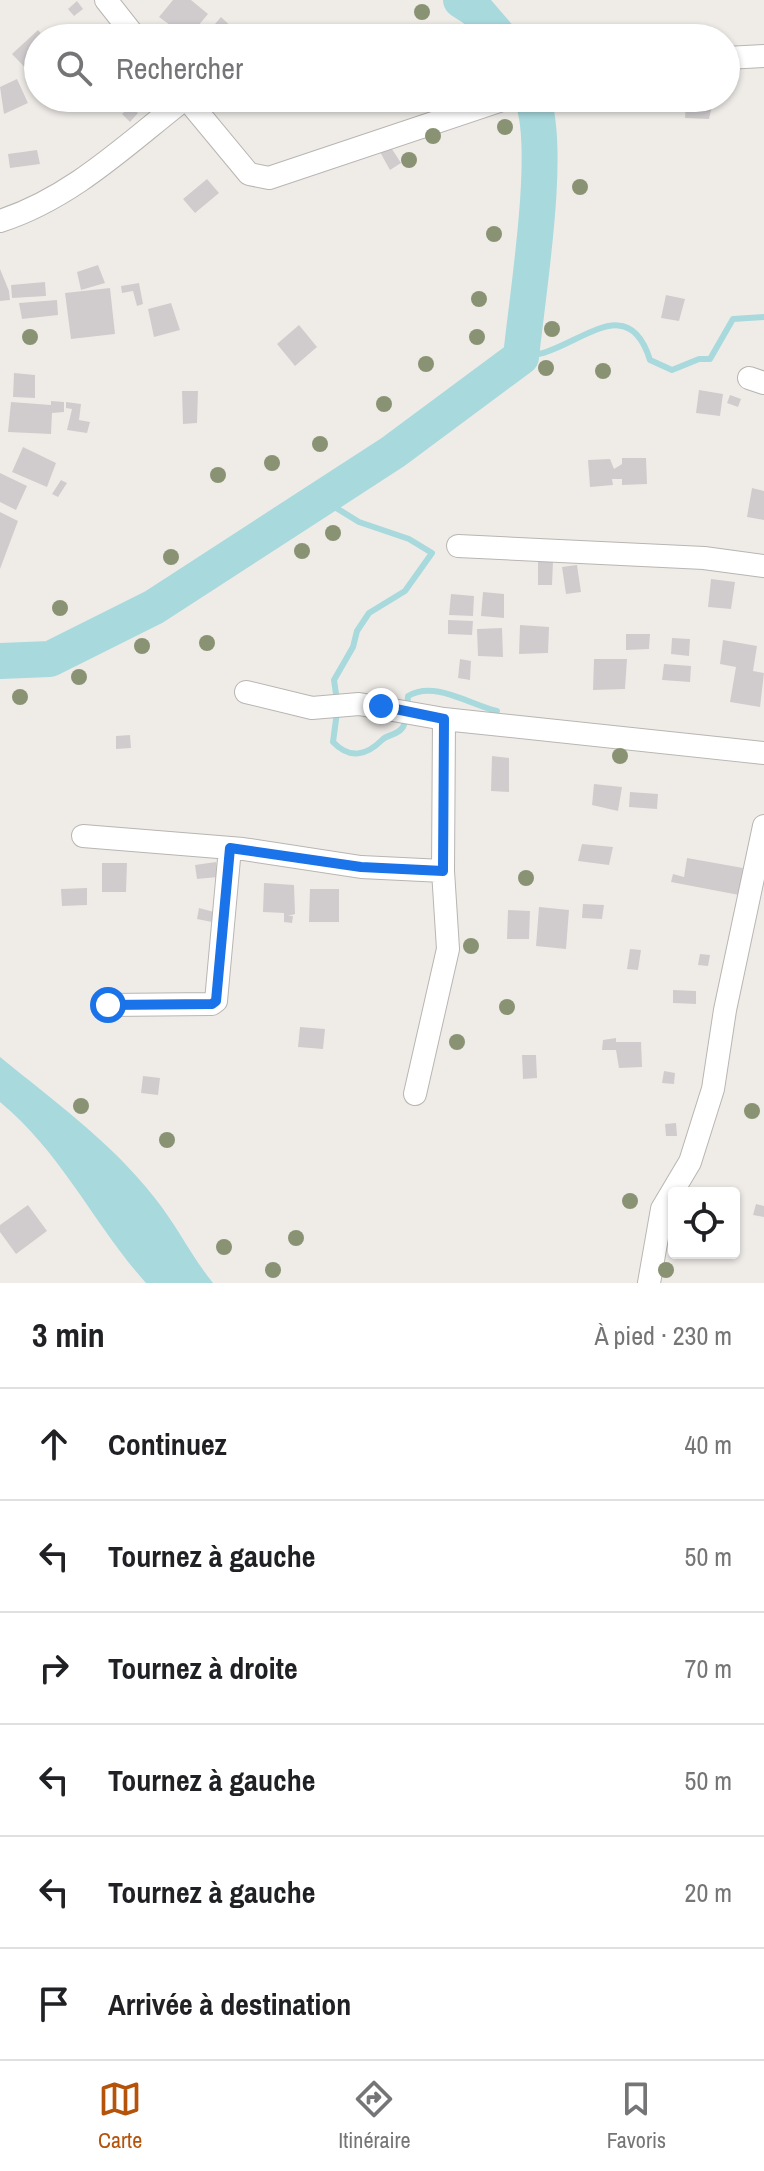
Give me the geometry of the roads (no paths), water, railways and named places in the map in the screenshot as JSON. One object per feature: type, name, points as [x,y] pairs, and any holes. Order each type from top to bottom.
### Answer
[{"type":"street","points":[[106,0],[125,24]]},
{"type":"street","points":[[740,57],[764,56]]},
{"type":"street","points":[[0,221],[32,211],[64,193],[168,112]]},
{"type":"street","points":[[198,112],[249,174],[269,178],[467,112]]},
{"type":"street","points":[[458,546],[704,558],[764,566]]},
{"type":"street","points":[[246,692],[312,708],[359,704],[444,719],[764,753]]},
{"type":"street","points":[[415,1094],[448,949],[443,871],[444,719]]},
{"type":"street","points":[[649,1283],[662,1209],[690,1162],[713,1089],[725,1010],[764,826]]},
{"type":"street","points":[[83,836],[230,848],[361,867],[443,871]]},
{"type":"street","points":[[108,1005],[212,1004],[216,1001],[230,848]]},
{"type":"water","points":[[0,1057],[81,1123],[137,1177],[162,1207],[213,1283],[146,1283],[60,1166],[0,1102]]},
{"type":"waterway","points":[[461,0],[475,9],[488,24]]},
{"type":"waterway","points":[[0,661],[50,659],[154,607],[393,452],[521,357],[539,186],[540,151],[536,112]]},
{"type":"waterway","points":[[521,357],[543,353],[591,332],[619,325],[631,330],[641,340],[650,360],[672,370],[699,359],[710,359],[733,319],[764,317]]},
{"type":"waterway","points":[[320,498],[359,522],[409,539],[432,553],[405,591],[369,613],[357,631],[353,647],[334,680],[337,701]]},
{"type":"waterway","points":[[337,712],[333,742],[339,748],[358,753],[401,730],[406,720],[408,696],[418,692],[441,692],[497,711]]}]
